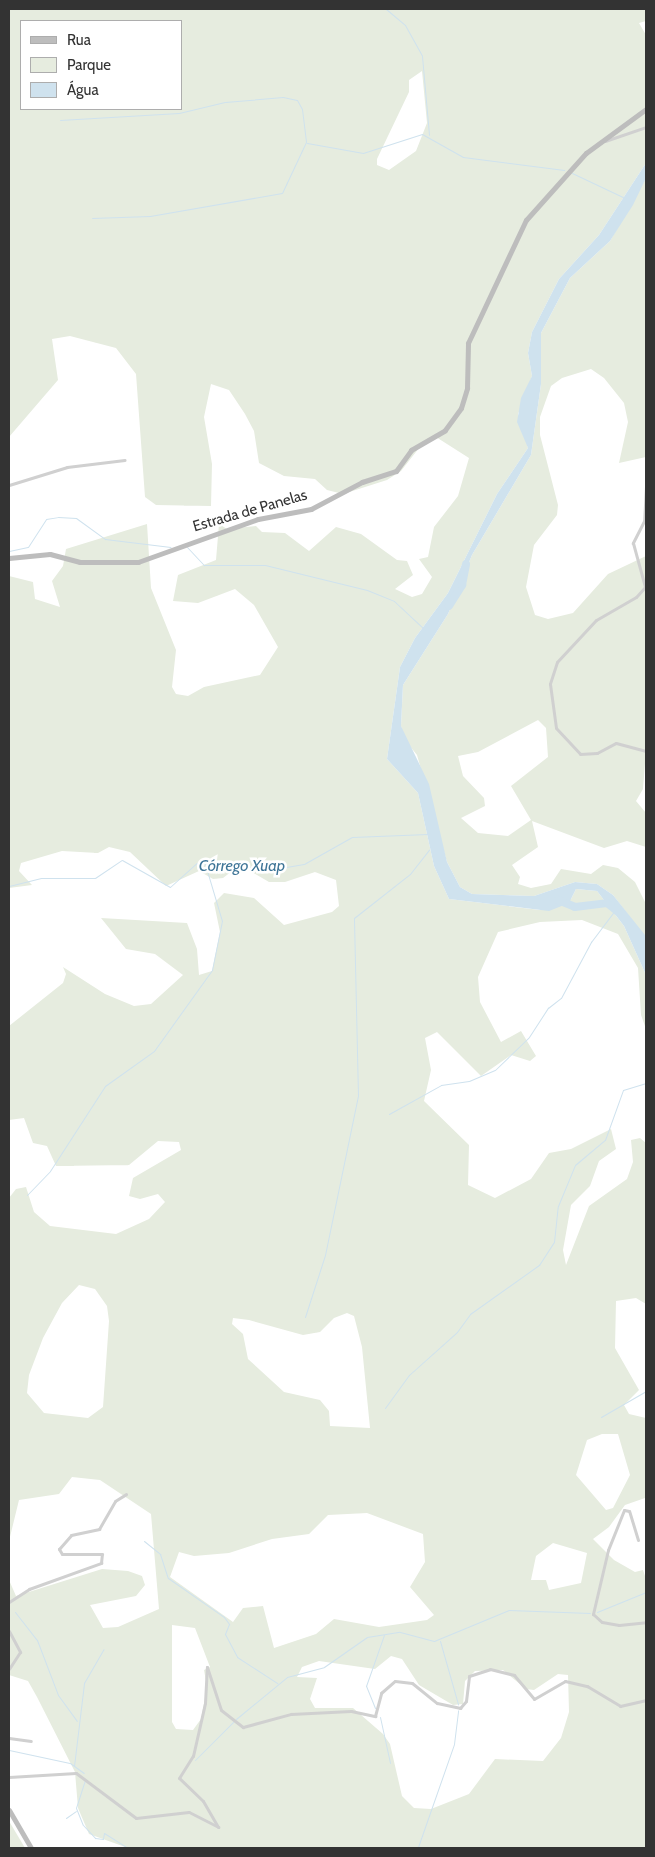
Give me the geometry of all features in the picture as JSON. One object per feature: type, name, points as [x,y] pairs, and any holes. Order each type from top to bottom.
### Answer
[{"type":"street","name":"Estrada de Panelas","points":[[9,558],[50,554],[80,562],[138,562],[258,519],[311,509],[362,482],[396,471],[411,450],[445,430],[461,408],[468,382],[466,349],[521,229],[567,172],[600,142],[646,109]]},
{"type":"street","points":[[600,142],[646,127]]},
{"type":"street","points":[[9,485],[67,467],[125,460]]},
{"type":"street","points":[[646,486],[644,521],[633,544],[645,587],[636,597],[596,620],[557,662],[550,684],[556,728],[580,754],[597,753],[616,743],[646,751]]},
{"type":"street","points":[[9,1602],[29,1589],[101,1563],[102,1554],[62,1554],[59,1549],[71,1535],[98,1528],[116,1501],[126,1494]]},
{"type":"street","points":[[638,1540],[629,1511],[624,1510],[608,1550],[593,1614],[602,1622],[619,1625],[646,1622]]},
{"type":"street","points":[[9,1631],[20,1652],[9,1669]]},
{"type":"street","points":[[9,1777],[76,1773],[136,1818],[189,1812],[218,1827],[203,1801],[179,1778],[194,1753],[205,1703],[207,1666],[221,1710],[243,1727],[291,1714],[351,1711],[375,1716],[381,1693],[396,1681],[412,1683],[438,1704],[460,1708],[465,1704],[469,1676],[490,1669],[514,1675],[534,1699],[565,1681],[586,1686],[620,1706],[646,1700]]},
{"type":"street","points":[[9,1738],[31,1741]]},
{"type":"street","points":[[9,1810],[31,1848]]},
{"type":"green space","points":[[9,9],[646,9],[646,21],[639,23],[646,35],[646,163],[599,235],[559,279],[532,332],[528,353],[532,376],[518,414],[528,448],[497,494],[448,593],[415,638],[400,667],[387,759],[418,793],[434,866],[449,899],[540,910],[571,899],[576,889],[597,891],[624,926],[646,975],[646,1029],[641,1015],[638,968],[618,934],[582,920],[540,922],[498,932],[478,977],[480,1002],[501,1042],[521,1031],[536,1056],[530,1061],[511,1055],[481,1076],[437,1032],[425,1038],[431,1070],[424,1101],[469,1145],[468,1185],[495,1198],[531,1179],[549,1153],[571,1149],[611,1129],[616,1149],[599,1161],[590,1186],[571,1205],[563,1250],[566,1265],[589,1206],[627,1179],[633,1162],[631,1140],[640,1138],[646,1143],[646,1304],[636,1298],[616,1301],[615,1348],[639,1390],[624,1405],[629,1414],[646,1418],[645,1498],[625,1505],[609,1527],[593,1539],[614,1560],[635,1572],[643,1570],[646,1579],[646,1848],[128,1848],[89,1834],[78,1808],[75,1772],[28,1681],[9,1675],[9,1580],[16,1596],[102,1569],[128,1571],[142,1576],[145,1585],[136,1596],[90,1605],[103,1628],[118,1627],[159,1609],[151,1514],[100,1480],[72,1477],[59,1494],[19,1500],[9,1541],[9,1198],[16,1189],[26,1187],[34,1212],[50,1226],[116,1234],[149,1219],[165,1202],[158,1194],[140,1199],[129,1196],[133,1178],[181,1150],[179,1142],[158,1141],[129,1165],[56,1166],[47,1146],[33,1143],[24,1118],[9,1120],[9,1026],[63,983],[66,974],[63,967],[105,994],[134,1006],[151,1004],[183,975],[155,954],[126,949],[101,918],[187,923],[197,949],[199,975],[212,971],[220,932],[214,903],[224,893],[254,898],[284,925],[332,912],[339,906],[336,880],[315,872],[285,882],[269,882],[240,865],[223,878],[213,879],[199,871],[166,886],[130,852],[109,847],[98,853],[62,851],[21,863],[19,871],[32,885],[9,888],[9,576],[33,582],[35,599],[60,607],[52,581],[63,566],[66,549],[147,524],[151,588],[176,650],[172,687],[176,694],[188,696],[204,687],[260,675],[278,647],[254,605],[235,589],[198,603],[173,601],[178,575],[216,560],[219,524],[227,529],[256,526],[262,532],[285,533],[309,551],[336,527],[361,534],[397,560],[407,561],[413,575],[395,589],[412,597],[422,594],[432,577],[419,559],[428,557],[434,527],[458,496],[469,458],[436,437],[423,443],[401,471],[387,480],[343,494],[327,490],[315,479],[284,476],[259,463],[254,431],[245,414],[229,390],[211,384],[204,417],[212,464],[211,506],[156,505],[145,497],[136,374],[116,348],[70,336],[52,339],[58,380],[9,437]],"holes":[[[422,71],[427,123],[416,151],[389,170],[377,165],[377,159],[409,92],[409,80]],[[79,1285],[95,1289],[107,1306],[109,1321],[103,1407],[88,1418],[44,1413],[27,1393],[29,1375],[43,1338],[62,1303]],[[347,1313],[354,1316],[362,1347],[370,1428],[330,1426],[329,1411],[320,1400],[284,1392],[248,1359],[243,1334],[232,1324],[233,1318],[249,1320],[303,1335],[320,1332],[334,1318]],[[602,1434],[618,1434],[630,1475],[613,1508],[606,1510],[576,1475],[587,1440]],[[367,1513],[423,1534],[425,1562],[410,1587],[434,1615],[427,1620],[379,1627],[334,1619],[316,1634],[274,1648],[263,1606],[243,1608],[233,1622],[170,1577],[179,1552],[194,1556],[229,1553],[272,1539],[309,1534],[328,1515]],[[553,1543],[587,1553],[581,1583],[549,1590],[546,1580],[531,1580],[536,1556]],[[172,1625],[195,1628],[210,1667],[204,1670],[207,1687],[201,1719],[193,1730],[176,1729],[172,1722]],[[391,1656],[402,1659],[419,1685],[453,1705],[463,1704],[465,1681],[475,1671],[503,1670],[526,1689],[534,1690],[558,1674],[568,1675],[569,1712],[561,1738],[543,1761],[495,1759],[469,1794],[431,1809],[414,1808],[402,1796],[390,1744],[383,1734],[353,1708],[315,1708],[310,1699],[317,1678],[297,1677],[302,1667],[319,1661],[375,1669]]]},
{"type":"green space","points":[[646,178],[646,457],[619,463],[628,422],[624,403],[604,378],[591,369],[562,378],[551,386],[540,417],[540,435],[558,505],[557,515],[534,545],[526,587],[535,615],[548,619],[573,613],[608,574],[646,556],[646,751],[643,789],[636,801],[646,813],[646,847],[627,841],[604,848],[532,821],[538,847],[512,865],[520,877],[518,884],[531,888],[551,884],[561,869],[591,874],[603,865],[618,868],[635,882],[646,904],[646,938],[613,895],[597,884],[575,882],[534,896],[472,894],[460,887],[447,862],[417,755],[405,740],[401,726],[403,685],[448,614],[472,555],[531,455],[541,384],[541,333],[570,278],[610,241]],"holes":[[[538,720],[546,728],[548,757],[511,786],[531,820],[508,836],[478,833],[461,818],[485,806],[484,798],[463,776],[458,756],[478,752]]]},
{"type":"green space","points":[[9,1821],[25,1848],[9,1848]]},
{"type":"water","points":[[646,163],[646,178],[633,205],[610,241],[570,278],[541,333],[541,384],[531,455],[472,555],[448,614],[403,685],[401,726],[429,784],[447,862],[460,887],[472,894],[534,896],[575,882],[597,884],[613,895],[645,935],[646,975],[624,926],[597,891],[576,889],[569,903],[549,911],[449,899],[434,866],[418,793],[387,759],[400,667],[415,638],[448,593],[497,494],[528,448],[517,422],[521,398],[532,376],[528,353],[532,332],[559,279],[599,235]]},
{"type":"waterway","points":[[386,9],[405,25],[422,56],[429,135]]},
{"type":"waterway","points":[[60,120],[179,113],[225,102],[283,97],[297,100],[302,109],[306,142],[282,193],[150,216],[92,218]]},
{"type":"waterway","points":[[307,143],[363,153],[422,134],[463,157],[564,170]]},
{"type":"waterway","points":[[572,173],[625,198]]},
{"type":"waterway","points":[[9,551],[28,547],[46,519],[58,517],[76,518],[105,539],[171,547]]},
{"type":"waterway","points":[[187,547],[204,565],[265,565],[367,590],[394,601],[425,630]]},
{"type":"waterway","points":[[449,606],[462,585],[466,564]]},
{"type":"waterway","name":"Córrego Xuap","points":[[9,886],[41,878],[95,878],[122,860],[170,887],[197,863],[275,869],[304,864],[352,837],[428,834]]},
{"type":"waterway","points":[[305,1317],[325,1255],[358,1096],[354,918],[410,874],[429,850]]},
{"type":"waterway","points":[[27,1195],[50,1171],[105,1086],[154,1051],[212,970],[222,921],[205,864]]},
{"type":"waterway","points":[[558,900],[575,907],[607,903],[617,911]]},
{"type":"waterway","points":[[389,1114],[441,1085],[469,1081],[495,1070],[529,1037],[548,1008],[561,998],[591,942],[614,911]]},
{"type":"waterway","points":[[385,1408],[409,1375],[457,1332],[470,1314],[539,1265],[554,1242],[558,1206],[575,1165],[605,1140],[623,1090],[646,1083]]},
{"type":"waterway","points":[[601,1417],[646,1391]]},
{"type":"waterway","points":[[144,1541],[160,1554],[168,1578],[224,1617],[229,1624],[225,1634],[237,1657],[277,1683]]},
{"type":"waterway","points":[[597,1612],[646,1592]]},
{"type":"waterway","points":[[236,1719],[287,1677],[324,1667],[367,1637],[400,1632],[434,1641],[509,1610],[590,1613]]},
{"type":"waterway","points":[[15,1612],[37,1640],[58,1695],[77,1721]]},
{"type":"waterway","points":[[375,1708],[366,1686],[384,1635]]},
{"type":"waterway","points":[[440,1641],[458,1704]]},
{"type":"waterway","points":[[74,1766],[84,1683],[104,1649]]},
{"type":"waterway","points":[[418,1847],[454,1744],[458,1710]]},
{"type":"waterway","points":[[380,1717],[390,1763]]},
{"type":"waterway","points":[[195,1760],[233,1722]]},
{"type":"waterway","points":[[9,1750],[70,1763],[84,1773]]},
{"type":"waterway","points":[[85,1780],[76,1808],[83,1825],[95,1838],[103,1839],[104,1833],[128,1848]]},
{"type":"waterway","points":[[66,1818],[76,1811]]}]
